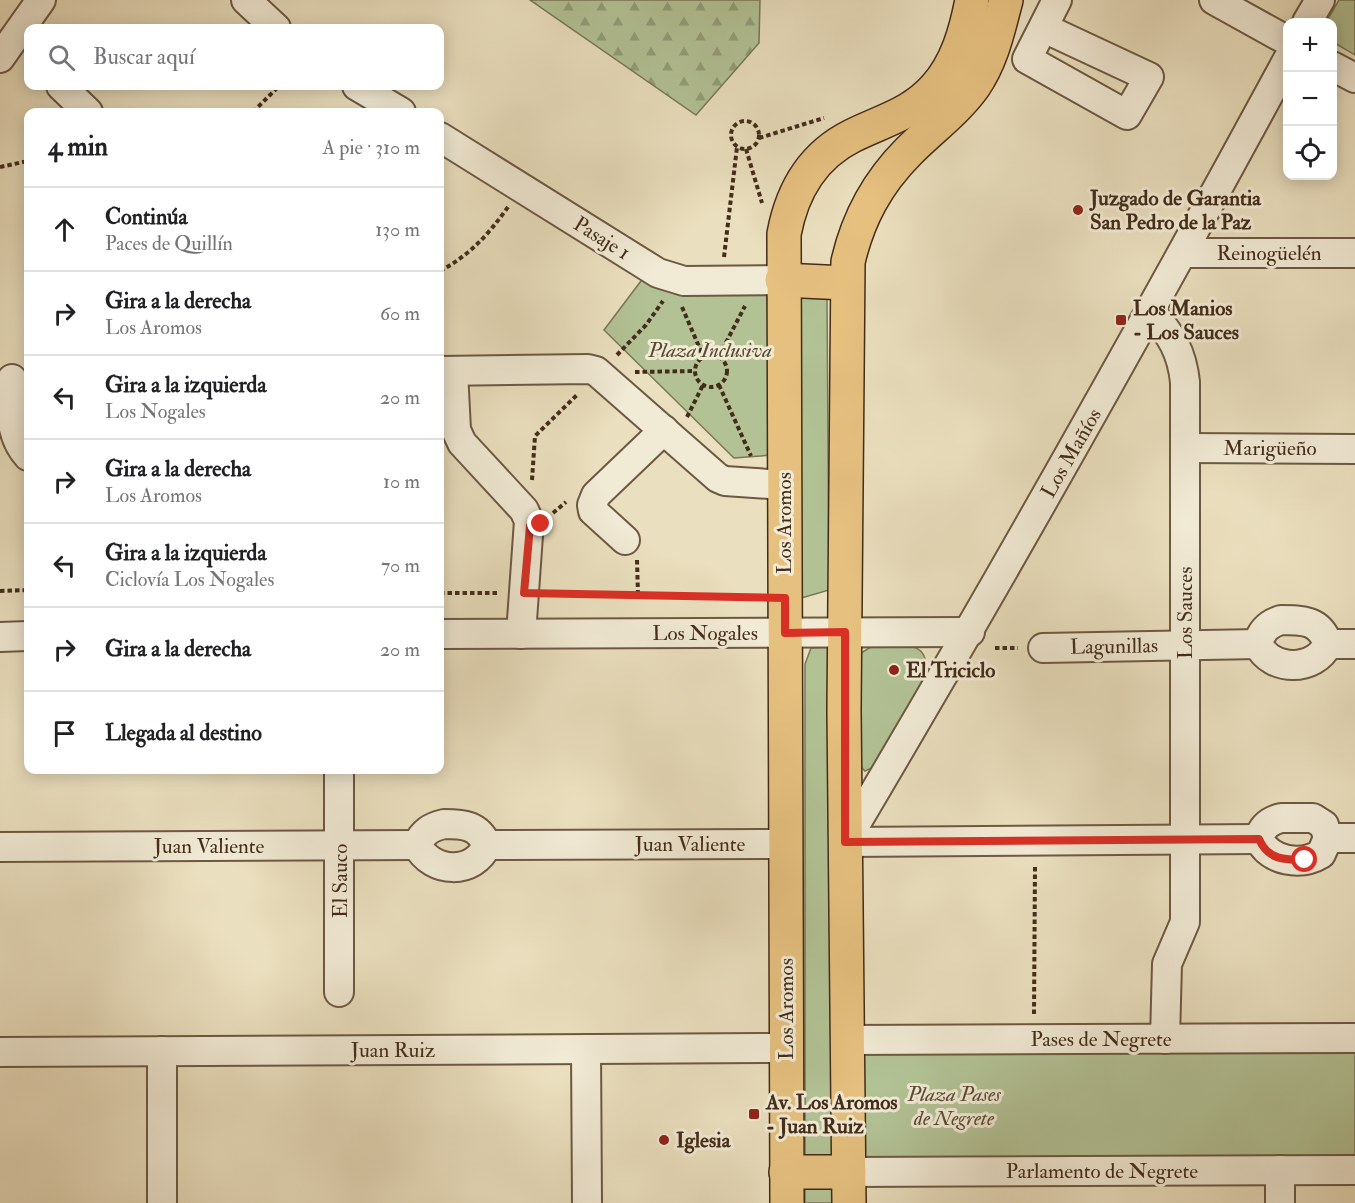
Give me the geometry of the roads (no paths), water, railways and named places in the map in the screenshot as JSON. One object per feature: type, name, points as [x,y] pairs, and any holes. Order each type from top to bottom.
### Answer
[{"type":"main road","name":"Los Aromos","points":[[787,1188],[785,598],[773,484],[770,280],[798,187],[815,164],[836,145],[898,116],[935,88],[946,74],[960,48],[972,0]]},
{"type":"main road","points":[[787,1188],[849,1187],[845,842],[846,282],[853,238],[867,206],[891,170],[958,106],[976,83],[992,52],[1006,0]]},
{"type":"main road","points":[[770,280],[846,282]]},
{"type":"street","points":[[28,24],[40,0]]},
{"type":"street","points":[[246,0],[272,24]]},
{"type":"street","points":[[1044,28],[1057,0]]},
{"type":"street","points":[[1214,0],[1283,39]]},
{"type":"street","points":[[1310,18],[1320,0]]},
{"type":"street","points":[[14,51],[24,31]]},
{"type":"street","name":"Los Mañíos","points":[[845,842],[970,632],[1151,313],[1283,67]]},
{"type":"street","points":[[1337,69],[1355,78]]},
{"type":"street","points":[[65,90],[84,108]]},
{"type":"street","points":[[364,90],[393,108]]},
{"type":"street","name":"Pasaje 1","points":[[444,140],[670,278],[684,281],[770,280]]},
{"type":"street","name":"Reinogüelén","points":[[1184,254],[1355,253]]},
{"type":"street","name":"Los Sauces","points":[[1151,313],[1173,339],[1184,367],[1185,922],[1167,964],[1165,1039]]},
{"type":"street","points":[[521,634],[528,521],[462,442],[448,437],[446,371],[588,369],[600,373],[718,478],[773,484]]},
{"type":"street","points":[[14,379],[14,445]]},
{"type":"street","points":[[625,540],[593,511],[592,505],[596,495],[670,435]]},
{"type":"street","name":"Marigüeño","points":[[1185,448],[1355,449]]},
{"type":"street","points":[[1281,620],[1299,620],[1319,628],[1341,644],[1324,651],[1312,662],[1284,664],[1266,658],[1258,644],[1260,636],[1269,625],[1281,620]]},
{"type":"street","name":"Los Nogales","points":[[444,634],[970,632]]},
{"type":"street","points":[[0,636],[24,636]]},
{"type":"street","name":"Lagunillas","points":[[1043,648],[1258,644]]},
{"type":"street","name":"El Sauco","points":[[339,774],[339,992]]},
{"type":"street","points":[[1306,818],[1324,825],[1342,838],[1321,854],[1305,860],[1275,857],[1267,851],[1259,839],[1261,832],[1272,820],[1306,818]]},
{"type":"street","points":[[444,824],[472,826],[483,836],[487,845],[472,864],[453,867],[428,860],[417,845],[426,831],[444,824]]},
{"type":"street","points":[[845,842],[1259,839]]},
{"type":"street","name":"Juan Valiente","points":[[487,845],[785,844]]},
{"type":"street","name":"Juan Valiente","points":[[0,847],[417,845]]},
{"type":"street","name":"Pases de Negrete","points":[[848,1040],[1355,1038]]},
{"type":"street","name":"Juan Ruiz","points":[[0,1052],[786,1048]]},
{"type":"street","points":[[586,1049],[587,1203]]},
{"type":"street","points":[[162,1051],[162,1203]]},
{"type":"street","points":[[1280,1170],[1280,1203]]},
{"type":"street","name":"Parlamento de Negrete","points":[[849,1187],[1280,1170],[1355,1170]]},
{"type":"place","name":"Juzgado de Garantia San Pedro de la Paz","points":[[1078,210]]},
{"type":"place","name":"Los Manios - Los Sauces","points":[[1121,320]]},
{"type":"place","name":"El Triciclo","points":[[894,670]]},
{"type":"place","name":"Av. Los Aromos - Juan Ruiz","points":[[754,1114]]},
{"type":"place","name":"Iglesia","points":[[664,1140]]},
{"type":"park label","name":"Plaza Inclusiva","points":[[710,350]]},
{"type":"park label","name":"Plaza Pases de Negrete","points":[[954,1106]]}]
